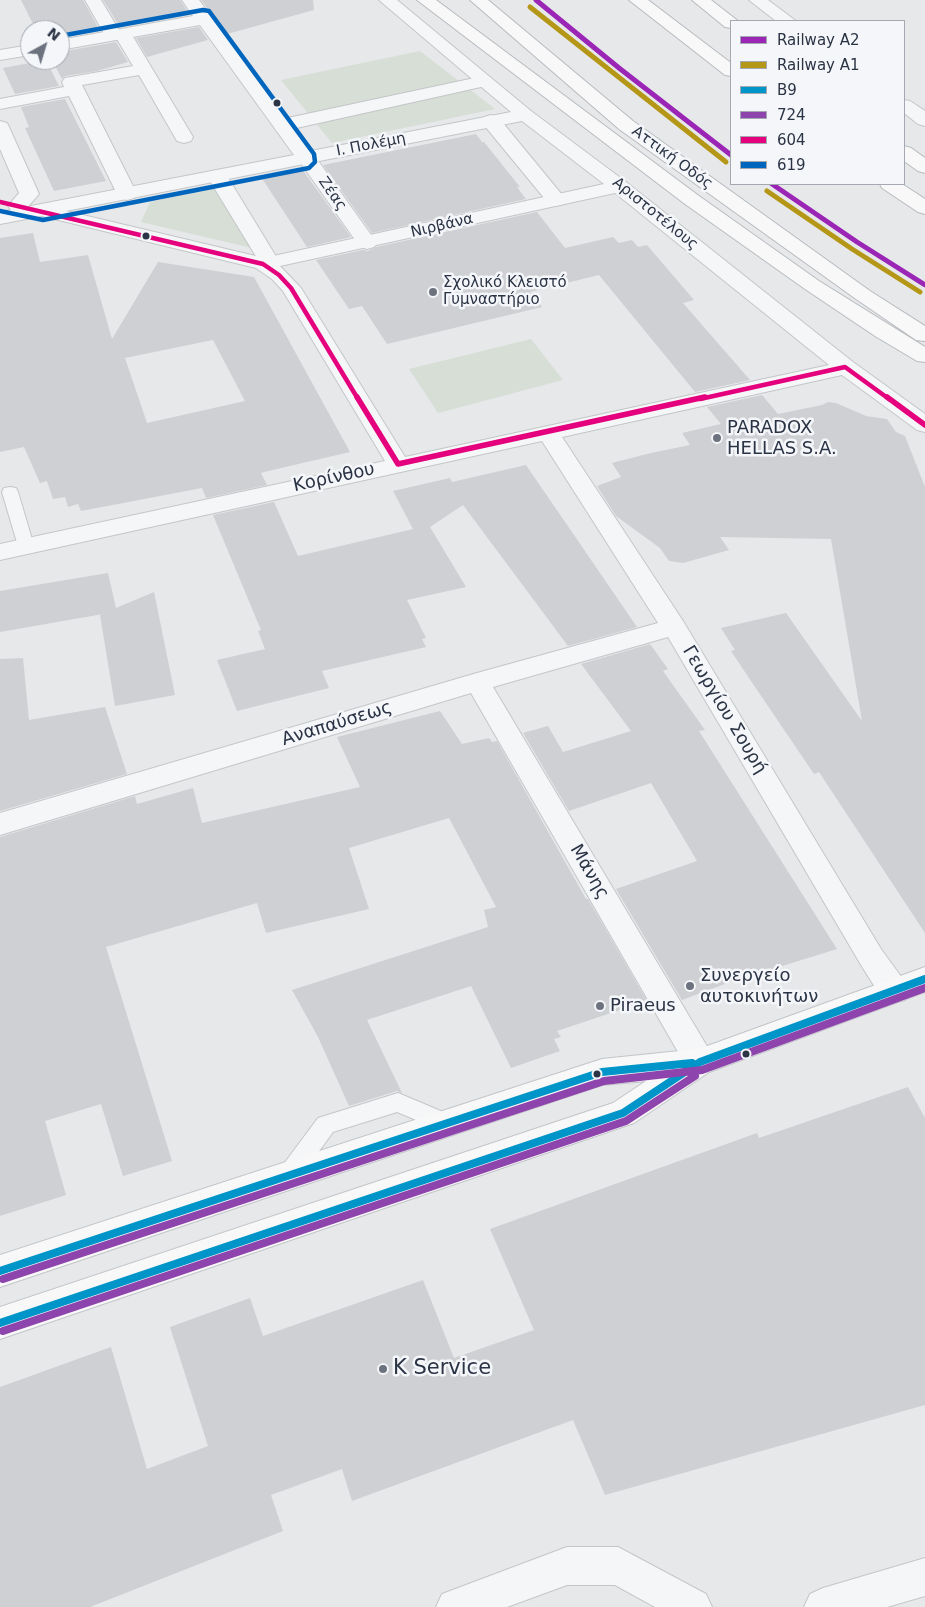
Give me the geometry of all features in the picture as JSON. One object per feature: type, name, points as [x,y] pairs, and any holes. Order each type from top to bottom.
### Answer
[{"type":"main road","points":[[425,0],[700,206],[812,285],[925,356]]},
{"type":"main road","name":"Αττική Οδός","points":[[478,0],[626,125],[855,290],[925,336]]},
{"type":"main road","points":[[637,0],[730,70]]},
{"type":"main road","points":[[700,0],[730,22]]},
{"type":"main road","points":[[905,153],[925,167]]},
{"type":"main road","points":[[890,185],[925,208]]},
{"type":"main road","points":[[0,1323],[623,1113],[700,1062],[925,979]]},
{"type":"main road","points":[[0,1271],[602,1072],[700,1062]]},
{"type":"street","points":[[93,0],[144,69],[184,137]]},
{"type":"street","name":"Ζέας","points":[[190,0],[283,125],[367,243]]},
{"type":"street","name":"Αριστοτέλους","points":[[387,0],[525,114],[620,186],[845,367],[925,425]]},
{"type":"street","points":[[757,0],[786,20]]},
{"type":"street","points":[[70,43],[205,19]]},
{"type":"street","points":[[0,55],[20,52]]},
{"type":"street","points":[[127,194],[71,82],[144,69]]},
{"type":"street","points":[[283,125],[484,80]]},
{"type":"street","points":[[0,104],[75,90]]},
{"type":"street","points":[[905,106],[925,120]]},
{"type":"street","name":"Ι. Πολέμη","points":[[0,218],[307,159],[525,114]]},
{"type":"street","points":[[491,121],[556,200]]},
{"type":"street","points":[[0,127],[29,194],[9,204]]},
{"type":"street","points":[[217,176],[267,264],[291,288],[398,464]]},
{"type":"street","name":"Νιρβάνα","points":[[267,264],[620,186]]},
{"type":"street","points":[[9,204],[267,264]]},
{"type":"street","name":"Κορίνθου","points":[[0,552],[845,367]]},
{"type":"street","name":"Γεωργίου Σουρή","points":[[548,432],[674,627],[866,948],[894,991]]},
{"type":"street","name":"Αναπαύσεως","points":[[0,824],[477,682],[674,627]]},
{"type":"street","name":"Μάνης","points":[[477,682],[700,1062]]},
{"type":"street","points":[[455,1607],[567,1566],[618,1566],[683,1605]]},
{"type":"street","points":[[823,1607],[925,1577]]},
{"type":"lane","points":[[10,492],[26,546]]},
{"type":"shaded area","points":[[420,51],[495,109],[332,143],[281,80]]},
{"type":"shaded area","points":[[216,187],[252,248],[141,222],[150,202]]},
{"type":"shaded area","points":[[531,339],[563,380],[438,413],[409,369]]},
{"type":"building","points":[[21,0],[83,0],[100,31],[70,36],[70,20],[31,20]]},
{"type":"building","points":[[103,0],[180,0],[190,15],[120,27]]},
{"type":"building","points":[[201,0],[313,0],[314,10],[227,34]]},
{"type":"building","points":[[199,27],[208,40],[147,57],[136,38]]},
{"type":"building","points":[[116,42],[128,62],[97,71],[65,76],[62,79],[57,70],[70,70],[70,50]]},
{"type":"building","points":[[20,65],[20,70],[51,70],[59,86],[15,94],[3,68]]},
{"type":"building","points":[[65,99],[106,181],[54,191],[25,128],[29,127],[21,107]]},
{"type":"building","points":[[476,134],[520,187],[517,187],[526,199],[372,233],[323,165]]},
{"type":"building","points":[[302,169],[351,237],[307,247],[261,177]]},
{"type":"building","points":[[537,212],[565,248],[613,237],[619,243],[632,240],[638,247],[647,245],[694,300],[683,303],[750,380],[695,392],[599,275],[530,292],[542,307],[387,344],[362,306],[349,309],[316,260],[363,250],[368,251],[376,247]]},
{"type":"building","points":[[33,233],[40,262],[88,255],[112,339],[158,262],[254,277],[350,452],[264,472],[261,473],[267,485],[206,498],[202,488],[81,511],[78,504],[68,507],[65,497],[53,499],[47,481],[40,483],[24,447],[0,452],[0,238]],"holes":[[[213,340],[245,401],[147,423],[125,358]]]},
{"type":"building","points":[[762,395],[778,414],[822,405],[828,402],[836,403],[866,416],[887,419],[896,432],[905,436],[925,487],[925,933],[819,772],[814,774],[751,681],[731,651],[735,650],[721,628],[786,613],[862,721],[831,539],[720,537],[729,550],[683,563],[669,561],[660,548],[616,516],[597,486],[621,477],[612,463],[690,445],[682,433],[721,424],[707,407]]},
{"type":"building","points":[[526,465],[637,627],[568,646],[463,505],[430,527],[466,587],[407,600],[426,638],[422,639],[426,647],[322,671],[329,688],[237,711],[217,660],[265,649],[258,631],[261,630],[213,515],[274,502],[298,556],[413,529],[393,491],[450,478],[452,482]]},
{"type":"building","points":[[108,573],[116,608],[154,592],[175,695],[115,706],[100,615],[103,614],[0,632],[0,591]]},
{"type":"building","points":[[650,644],[668,669],[663,671],[705,730],[699,731],[837,949],[763,972],[762,970],[682,1000],[616,889],[697,861],[651,783],[569,811],[523,733],[548,726],[563,752],[631,731],[581,664]]},
{"type":"building","points":[[23,658],[29,720],[105,707],[127,774],[0,811],[0,659]]},
{"type":"building","points":[[440,711],[462,744],[489,738],[492,742],[497,741],[586,899],[588,899],[647,1001],[557,1031],[561,1037],[554,1039],[560,1051],[511,1068],[471,986],[367,1020],[402,1093],[397,1091],[349,1106],[318,1037],[292,990],[488,927],[484,910],[496,907],[449,818],[349,848],[369,909],[266,933],[257,903],[106,947],[172,1161],[123,1176],[101,1104],[45,1121],[66,1195],[0,1216],[0,837],[135,796],[137,804],[193,788],[202,823],[360,787],[337,737]]},
{"type":"building","points":[[908,1087],[925,1118],[925,1405],[605,1495],[573,1420],[352,1501],[342,1469],[271,1495],[283,1531],[90,1607],[0,1607],[0,1387],[111,1347],[147,1469],[208,1446],[170,1327],[250,1298],[263,1336],[423,1280],[454,1358],[534,1330],[490,1229],[757,1133],[759,1138]]},
{"type":"rail line","name":"A2","points":[[536,0],[619,68],[730,154]]},
{"type":"rail line","name":"A1","points":[[530,7],[726,162]]},
{"type":"rail line","name":"A2","points":[[773,185],[857,242],[925,285]]},
{"type":"rail line","name":"A1","points":[[767,191],[852,249],[920,292]]},
{"type":"transit line","name":"619","points":[[0,211],[43,220],[309,168],[315,162],[314,154],[209,11],[203,10],[70,34]]},
{"type":"transit line","name":"604","points":[[0,202],[263,264],[279,275],[291,288],[398,464],[845,367],[925,425]]},
{"type":"transit line","name":"Β9","points":[[0,1323],[623,1113],[700,1062],[925,979]]},
{"type":"transit line","name":"724","points":[[3,1279],[604,1081],[702,1070],[925,988]]},
{"type":"transit line","name":"Β9","points":[[0,1271],[602,1072],[692,1063]]},
{"type":"transit line","name":"724","points":[[3,1331],[626,1121],[695,1076]]},
{"type":"place","name":"Σχολικό Κλειστό Γυμναστήριο","points":[[433,292]]},
{"type":"place","name":"PARADOX HELLAS S.A.","points":[[717,438]]},
{"type":"place","name":"Συνεργείο αυτοκινήτων","points":[[690,986]]},
{"type":"place","name":"Piraeus","points":[[600,1006]]},
{"type":"place","name":"K Service","points":[[383,1369]]}]
